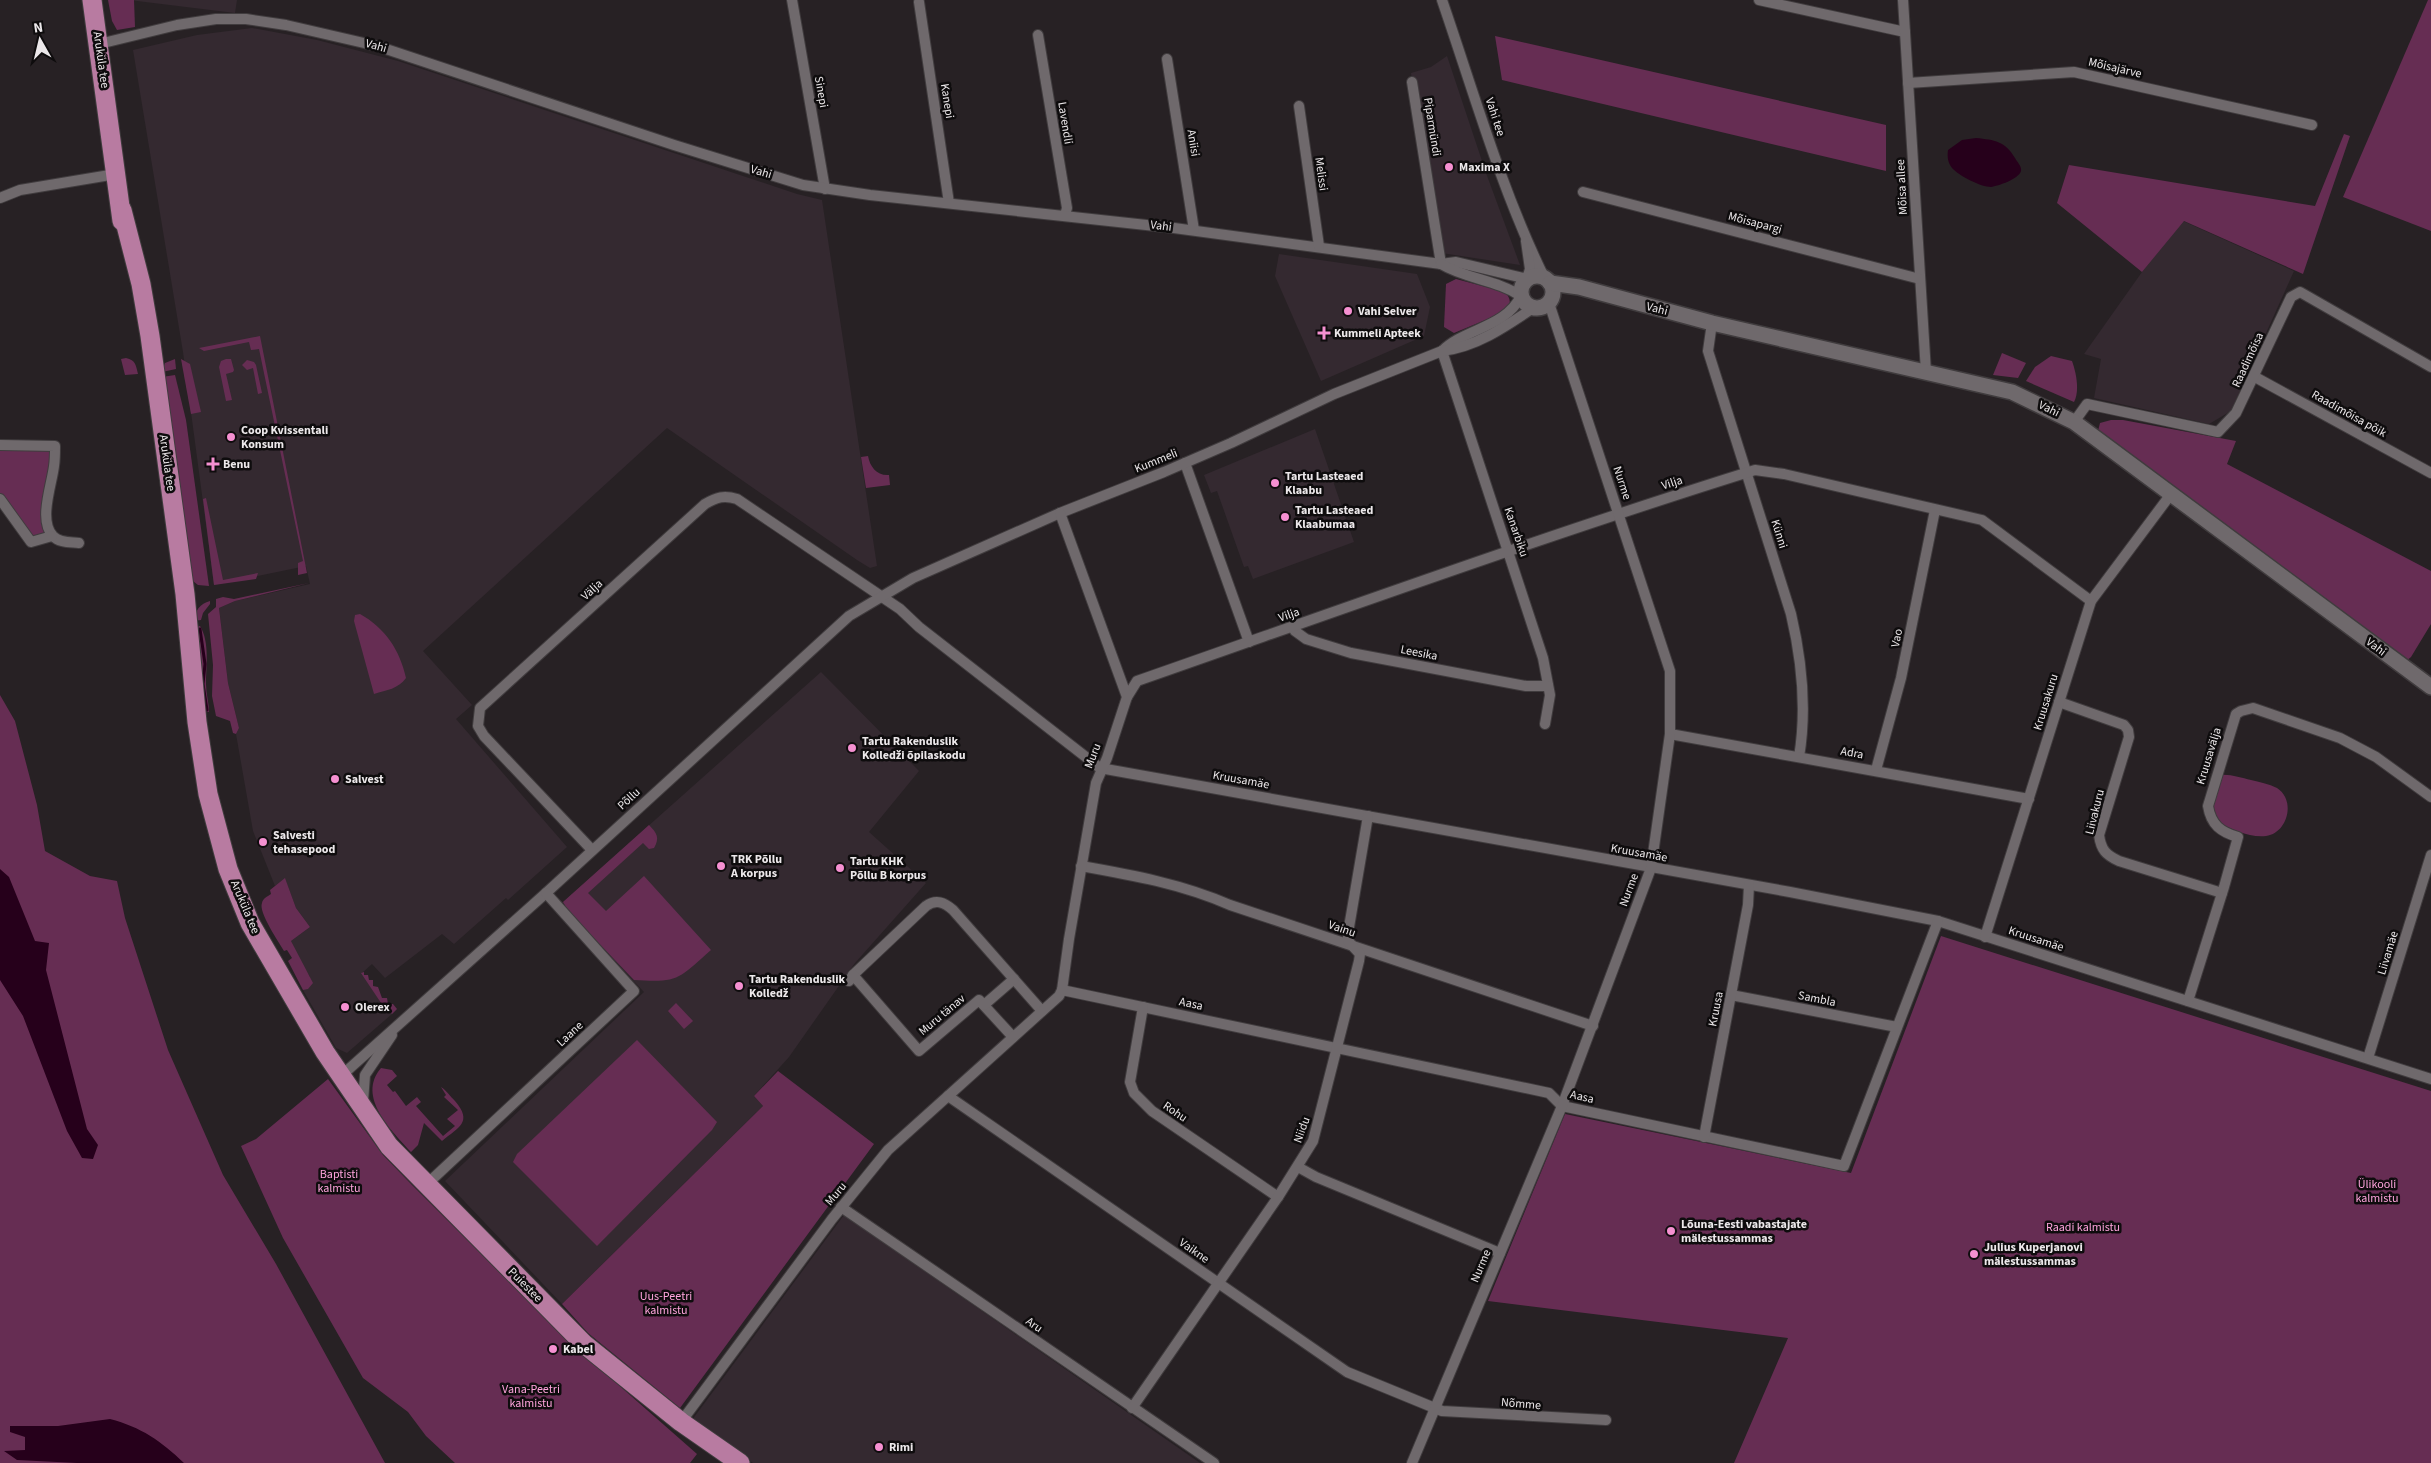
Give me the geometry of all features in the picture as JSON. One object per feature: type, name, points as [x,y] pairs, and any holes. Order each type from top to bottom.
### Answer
[{"type":"highway","name":"Aruküla tee","points":[[92,0],[179,637],[196,719],[208,794],[228,869],[256,934],[298,1009],[342,1076]]},
{"type":"highway","name":"Puiestee","points":[[342,1076],[364,1112],[389,1146],[584,1344],[730,1460]]},
{"type":"street","name":"Sinepi","points":[[792,0],[825,189]]},
{"type":"street","name":"Vahi tee","points":[[1442,0],[1498,166],[1526,241],[1547,280]]},
{"type":"street","points":[[1759,0],[1905,32]]},
{"type":"street","name":"Mõisa allee","points":[[1903,0],[1926,372]]},
{"type":"street","name":"Kanepi","points":[[919,2],[950,203]]},
{"type":"street","name":"Vahi","points":[[99,44],[177,25],[216,19],[246,19],[286,25],[377,46],[674,145],[803,185],[1194,230],[1441,264],[1456,262],[1527,279]]},
{"type":"street","name":"Lavendli","points":[[1038,35],[1067,208],[1065,215]]},
{"type":"street","name":"Aniisi","points":[[1167,59],[1194,230]]},
{"type":"street","name":"Mõisajärve","points":[[1908,83],[2074,72],[2312,125]]},
{"type":"street","name":"Piparmündi","points":[[1412,82],[1441,264]]},
{"type":"street","name":"Melissi","points":[[1299,106],[1319,246]]},
{"type":"street","points":[[0,198],[20,190],[116,174]]},
{"type":"street","name":"Mõisapargi","points":[[1583,192],[1920,279]]},
{"type":"street","name":"Vahi tee","points":[[1526,241],[1530,270],[1527,279]]},
{"type":"street","name":"Vahi","points":[[1441,264],[1453,271],[1511,289],[1521,296]]},
{"type":"street","points":[[1535,276],[1547,280],[1553,288],[1550,301],[1544,307],[1533,308],[1525,304],[1521,296],[1522,287],[1527,279],[1535,276]]},
{"type":"street","name":"Vahi","points":[[1547,280],[1712,324],[2012,392],[2074,422],[2431,687]]},
{"type":"street","name":"Vahi","points":[[1550,301],[1568,294],[1591,292]]},
{"type":"street","name":"Raadimõisa","points":[[2074,422],[2087,404],[2218,432],[2236,413],[2255,377],[2291,297],[2300,292],[2431,367]]},
{"type":"street","name":"Kummeli","points":[[1442,351],[1452,341],[1505,316],[1516,306],[1521,296]]},
{"type":"street","name":"Nurme","points":[[1412,1463],[1562,1106],[1651,868],[1670,734],[1670,671],[1550,301]]},
{"type":"street","name":"Kummeli","points":[[881,596],[913,578],[1060,513],[1185,463],[1334,394],[1442,351],[1455,350],[1496,334],[1533,308]]},
{"type":"street","name":"Künni","points":[[1712,324],[1708,350],[1791,614],[1800,654],[1803,699],[1799,757]]},
{"type":"street","name":"Kanarbiku","points":[[1442,351],[1543,658],[1550,695],[1545,724]]},
{"type":"street","name":"Raadimõisa põik","points":[[2255,377],[2431,473]]},
{"type":"street","points":[[0,445],[55,446],[54,468],[47,503],[47,518],[52,536],[60,541],[80,543]]},
{"type":"street","points":[[1185,463],[1249,642]]},
{"type":"street","name":"Vilja","points":[[1126,697],[1137,680],[1508,550],[1755,470],[1784,474],[1982,520],[2091,601]]},
{"type":"street","name":"Kruusakuru","points":[[1985,937],[2091,601],[2171,494]]},
{"type":"street","name":"Välja","points":[[592,850],[484,736],[478,726],[480,708],[705,504],[717,497],[727,496],[737,500],[881,596]]},
{"type":"street","points":[[0,499],[31,542],[52,536]]},
{"type":"street","name":"Vao","points":[[1876,770],[1901,678],[1935,510]]},
{"type":"street","points":[[1060,513],[1126,697]]},
{"type":"street","name":"Kruusamäe","points":[[881,596],[1103,768],[1938,921],[2431,1078]]},
{"type":"street","name":"Põllu","points":[[342,1076],[546,893],[849,616],[881,596]]},
{"type":"street","name":"Leesika","points":[[1293,626],[1295,631],[1306,640],[1351,653],[1526,686],[1548,686]]},
{"type":"street","name":"Muru","points":[[681,1422],[842,1207],[888,1150],[1059,996],[1062,990],[1096,783],[1103,768],[1126,697]]},
{"type":"street","name":"Liivakuru","points":[[2059,702],[2124,724],[2128,730],[2129,738],[2100,835],[2100,847],[2108,856],[2119,861],[2222,893]]},
{"type":"street","name":"Kruusavälja","points":[[2188,1000],[2238,837],[2226,834],[2214,825],[2209,816],[2208,806],[2233,720],[2241,711],[2253,708],[2340,738],[2376,757],[2431,797]]},
{"type":"street","name":"Adra","points":[[1670,734],[2029,799]]},
{"type":"street","name":"Niidu","points":[[1132,1408],[1278,1197],[1313,1141],[1359,961],[1360,954],[1348,941],[1348,933],[1368,816]]},
{"type":"street","name":"Liivamäe","points":[[2368,1058],[2431,855]]},
{"type":"street","name":"Vainu","points":[[1082,866],[1163,881],[1593,1026]]},
{"type":"street","name":"Kruusa","points":[[1704,1137],[1748,905],[1749,885]]},
{"type":"street","name":"Laane","points":[[426,1185],[634,991],[546,893]]},
{"type":"street","name":"Muru tänav","points":[[1013,1038],[980,1000],[919,1051],[851,978],[926,906],[936,901],[947,904],[953,910],[1014,979]]},
{"type":"street","name":"Aasa","points":[[1062,990],[1549,1093],[1562,1106],[1844,1166],[1938,921]]},
{"type":"street","points":[[984,1005],[1014,979],[1042,1011]]},
{"type":"street","name":"Sambla","points":[[1731,995],[1897,1028]]},
{"type":"street","name":"Rohu","points":[[1143,1007],[1130,1082],[1134,1093],[1152,1111],[1278,1197]]},
{"type":"street","name":"Põllu","points":[[364,1112],[362,1093],[365,1075],[397,1026]]},
{"type":"street","name":"Vaikne","points":[[948,1096],[1347,1372],[1435,1408]]},
{"type":"street","points":[[1298,1167],[1316,1177],[1500,1253]]},
{"type":"street","name":"Aru","points":[[842,1207],[1214,1463]]},
{"type":"street","name":"Nõmme","points":[[1435,1408],[1560,1419],[1606,1420]]},
{"type":"shaded area","points":[[129,0],[237,0],[235,13]]},
{"type":"shaded area","points":[[252,28],[317,40],[398,61],[797,194],[822,200],[877,566],[870,568],[857,560],[667,428],[423,651],[472,705],[456,719],[567,847],[508,900],[506,898],[454,944],[442,934],[385,978],[372,964],[362,973],[383,1006],[392,1014],[347,1053],[336,1048],[303,990],[310,977],[299,960],[291,941],[310,927],[296,908],[285,879],[275,886],[253,831],[236,734],[239,728],[228,683],[219,608],[235,601],[310,584],[306,566],[214,585],[183,352],[133,50],[197,35]]},
{"type":"shaded area","points":[[1447,56],[1486,173],[1520,265],[1435,252],[1411,73],[1431,67]]},
{"type":"shaded area","points":[[1976,138],[1999,142],[2007,148],[2020,166],[2021,171],[2019,174],[2008,182],[1987,187],[1965,178],[1955,171],[1949,162],[1948,150],[1962,140]]},
{"type":"shaded area","points":[[2183,221],[2294,271],[2231,411],[2209,424],[2094,398],[2101,359],[2084,354],[2142,272]]},
{"type":"shaded area","points":[[1279,254],[1417,274],[1430,307],[1424,336],[1321,381],[1275,276]]},
{"type":"shaded area","name":"Tartu Lasteaed Klaabumaa","points":[[1315,429],[1354,542],[1253,579],[1248,566],[1244,567],[1217,491],[1211,493],[1204,475]]},
{"type":"shaded area","name":"Tartu Rakenduslik Kolledž","points":[[821,672],[919,771],[869,832],[926,883],[855,963],[789,1057],[754,1096],[763,1106],[562,1304],[445,1181],[644,992],[569,912],[563,902]]},
{"type":"shaded area","points":[[0,869],[9,877],[35,941],[49,943],[46,970],[87,1129],[98,1145],[93,1159],[82,1158],[67,1131],[23,1016],[0,980]]},
{"type":"shaded area","points":[[844,1215],[1200,1463],[753,1463],[692,1420]]},
{"type":"shaded area","points":[[110,1419],[131,1426],[150,1436],[184,1463],[77,1463],[17,1460],[4,1451],[25,1450],[25,1437],[10,1432],[10,1426],[58,1426]]},
{"type":"green space","points":[[108,0],[134,0],[135,27],[117,30],[112,21]]},
{"type":"green space","points":[[2428,0],[2431,0],[2431,231],[2343,197]]},
{"type":"green space","points":[[1495,36],[1886,125],[1886,171],[1502,80]]},
{"type":"green space","points":[[2344,134],[2350,136],[2303,274],[2184,221],[2142,272],[2057,203],[2069,165],[2315,206]]},
{"type":"green space","points":[[1456,279],[1505,292],[1510,301],[1507,311],[1454,333],[1444,327],[1446,284]]},
{"type":"green space","points":[[260,336],[307,573],[298,575],[298,563],[303,561],[259,349],[251,350],[249,342],[204,351],[199,348]]},
{"type":"green space","points":[[2002,353],[2026,363],[2018,378],[1993,375]]},
{"type":"green space","points":[[2051,356],[2072,361],[2077,387],[2074,402],[2026,381],[2035,367]]},
{"type":"green space","points":[[126,358],[134,362],[138,374],[125,375],[121,359]]},
{"type":"green space","points":[[175,359],[176,369],[162,372],[165,363]]},
{"type":"green space","points":[[181,359],[190,364],[201,412],[191,414]]},
{"type":"green space","points":[[231,359],[234,370],[226,374],[232,400],[226,401],[219,367],[221,361]]},
{"type":"green space","points":[[247,360],[254,362],[256,365],[262,393],[258,394],[253,368],[247,370],[242,365]]},
{"type":"green space","points":[[175,375],[186,420],[209,586],[198,585],[189,578],[162,377]]},
{"type":"green space","points":[[2111,420],[2123,420],[2236,441],[2227,464],[2431,571],[2431,624],[2411,657],[2405,662],[2105,438],[2098,431],[2100,423]]},
{"type":"green space","points":[[0,450],[49,451],[51,471],[49,535],[35,542],[0,494]]},
{"type":"green space","points":[[868,456],[870,464],[875,470],[881,474],[889,475],[890,485],[866,488],[861,457]]},
{"type":"green space","points":[[206,498],[223,580],[258,573],[256,579],[214,585],[203,499]]},
{"type":"green space","points":[[309,583],[235,601],[219,608],[228,683],[239,728],[236,734],[233,733],[230,721],[216,716],[212,696],[213,665],[208,614],[216,607],[216,599],[223,597],[234,599]]},
{"type":"green space","points":[[210,601],[201,620],[194,621],[199,608]]},
{"type":"green space","points":[[360,614],[384,633],[400,658],[406,678],[396,687],[374,694],[354,621],[355,615]]},
{"type":"green space","points":[[200,626],[206,647],[206,688],[209,712],[205,711],[196,627]]},
{"type":"green space","points":[[0,695],[15,721],[37,805],[45,851],[90,876],[117,881],[125,918],[168,1050],[223,1175],[276,1264],[385,1463],[0,1463]]},
{"type":"green space","points":[[2220,775],[2236,776],[2264,783],[2277,788],[2283,793],[2288,808],[2284,823],[2280,829],[2274,834],[2254,836],[2218,822],[2213,809]]},
{"type":"green space","points":[[649,825],[657,836],[654,848],[649,849],[643,843],[588,893],[606,911],[644,876],[711,950],[684,973],[677,977],[660,981],[634,980],[569,912],[563,902]]},
{"type":"green space","points":[[285,878],[296,908],[310,927],[291,941],[313,983],[308,989],[303,990],[288,961],[292,958],[287,950],[284,951],[274,934],[266,920],[262,907],[263,900],[271,894],[270,890]]},
{"type":"green space","name":"Raadi kalmistu","points":[[1941,936],[2431,1091],[2431,1463],[1734,1463],[1788,1338],[1488,1301],[1565,1114],[1851,1173]]},
{"type":"green space","points":[[364,972],[364,975],[368,975],[369,980],[373,980],[373,986],[378,987],[382,998],[387,998],[388,1004],[393,1004],[397,1009],[392,1014],[383,1006],[361,973]]},
{"type":"green space","points":[[676,1003],[693,1021],[684,1029],[668,1011]]},
{"type":"green space","points":[[637,1040],[717,1122],[712,1130],[597,1246],[513,1162],[517,1154]]},
{"type":"green space","points":[[381,1068],[392,1070],[397,1076],[387,1085],[393,1092],[395,1091],[406,1106],[417,1097],[421,1102],[416,1106],[443,1136],[455,1126],[447,1119],[458,1110],[444,1097],[446,1095],[441,1087],[460,1108],[463,1114],[462,1124],[442,1141],[424,1123],[418,1145],[411,1152],[387,1124],[374,1102],[372,1090],[374,1079]]},
{"type":"green space","name":"Uus-Peetri kalmistu","points":[[778,1071],[874,1144],[680,1408],[588,1333],[562,1304],[763,1106],[754,1096]]},
{"type":"green space","name":"Vana-Peetri kalmistu","points":[[328,1079],[383,1155],[572,1344],[697,1454],[690,1463],[455,1463],[426,1436],[408,1412],[363,1378],[283,1238],[241,1146],[256,1139]]},
{"type":"waterway","points":[[200,629],[205,664],[203,684],[207,710]]},
{"type":"place","name":"Maxima X","points":[[1449,167]]},
{"type":"place","name":"Vahi Selver","points":[[1348,311]]},
{"type":"place","name":"Kummeli Apteek","points":[[1324,333]]},
{"type":"place","name":"Coop Kvissentali Konsum","points":[[231,437]]},
{"type":"place","name":"Benu","points":[[213,464]]},
{"type":"place","name":"Tartu Lasteaed Klaabu","points":[[1275,483]]},
{"type":"place","name":"Tartu Lasteaed Klaabumaa","points":[[1285,517]]},
{"type":"place","name":"Tartu Rakenduslik Kolledži õpilaskodu","points":[[852,748]]},
{"type":"place","name":"Salvest","points":[[335,779]]},
{"type":"place","name":"Salvesti tehasepood","points":[[263,842]]},
{"type":"place","name":"TRK Põllu A korpus","points":[[721,866]]},
{"type":"place","name":"Tartu KHK Põllu B korpus","points":[[840,868]]},
{"type":"place","name":"Tartu Rakenduslik Kolledž","points":[[739,986]]},
{"type":"place","name":"Olerex","points":[[345,1007]]},
{"type":"place","name":"Lõuna-Eesti vabastajate mälestussammas","points":[[1671,1231]]},
{"type":"place","name":"Julius Kuperjanovi mälestussammas","points":[[1974,1254]]},
{"type":"place","name":"Kabel","points":[[553,1349]]},
{"type":"place","name":"Rimi","points":[[879,1447]]},
{"type":"park label","name":"Baptisti kalmistu","points":[[339,1181]]},
{"type":"park label","name":"Ülikooli kalmistu","points":[[2377,1191]]}]
